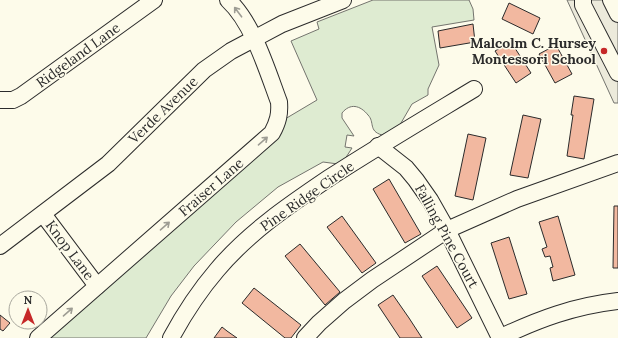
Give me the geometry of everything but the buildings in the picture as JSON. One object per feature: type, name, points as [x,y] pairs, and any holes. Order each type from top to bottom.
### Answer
[{"type":"street","name":"Ridgeland Lane","points":[[0,100],[14,100],[21,96],[154,0]]},
{"type":"street","name":"Fraiser Lane","points":[[38,338],[272,133],[278,118],[279,102],[254,39],[241,14],[228,0]]},
{"type":"street","points":[[584,0],[583,5],[618,73]]},
{"type":"street","points":[[611,0],[618,14]]},
{"type":"street","name":"Verde Avenue","points":[[0,246],[108,164],[204,70],[231,50],[282,24],[335,1]]},
{"type":"street","name":"Pine Ridge Circle","points":[[171,338],[182,317],[218,269],[240,246],[291,204],[378,146],[474,89]]},
{"type":"street","name":"Falling Pine Court","points":[[378,146],[406,168],[430,200],[447,230],[500,338]]},
{"type":"street","points":[[305,338],[319,323],[344,301],[372,280],[447,230],[517,199],[618,163]]},
{"type":"street","name":"Knop Lane","points":[[43,214],[97,286]]},
{"type":"street","points":[[500,338],[540,319],[575,308],[618,301]]},
{"type":"green space","points":[[373,0],[469,0],[473,9],[474,20],[432,27],[439,65],[428,89],[428,95],[412,104],[401,123],[397,127],[382,135],[373,129],[370,118],[362,109],[355,106],[345,110],[342,113],[342,118],[354,136],[347,135],[345,147],[352,148],[343,162],[338,164],[323,162],[278,187],[236,222],[194,266],[171,296],[146,338],[45,338],[285,119],[317,100],[291,41],[319,29],[317,22]]},
{"type":"shaded area","name":"Malcolm C. Hursey Montessori School","points":[[567,0],[618,0],[618,103],[614,103]]},
{"type":"place","name":"Malcolm C. Hursey Montessori School","points":[[604,51]]}]
